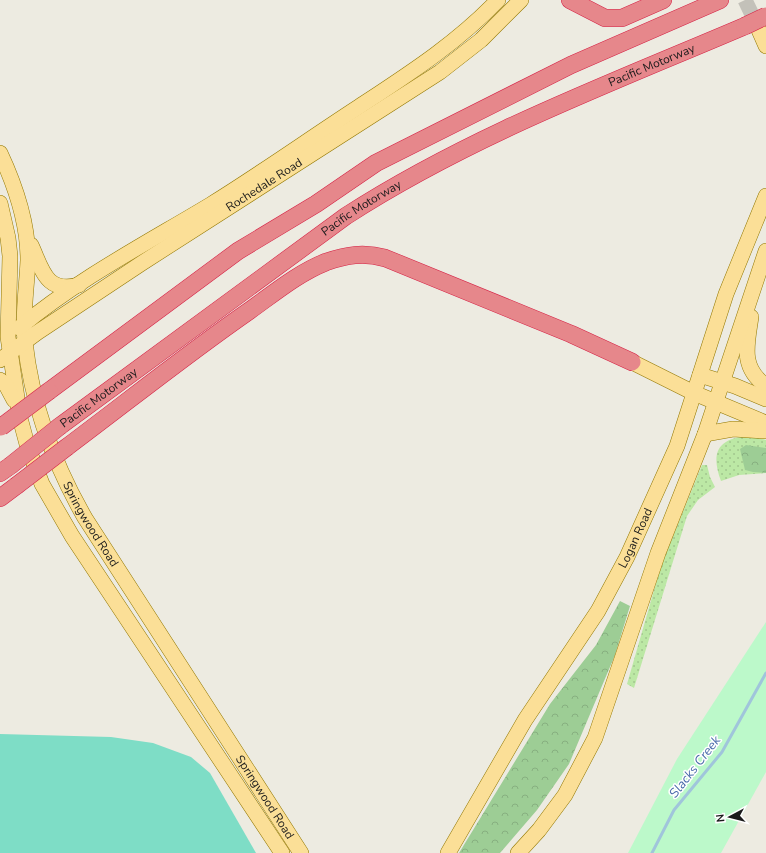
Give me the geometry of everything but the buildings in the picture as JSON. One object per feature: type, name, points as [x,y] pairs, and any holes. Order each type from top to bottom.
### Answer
[{"type":"highway","points":[[577,1],[605,18],[622,18],[663,0]]},
{"type":"highway","points":[[0,428],[238,250],[316,204],[376,163],[571,65],[720,0]]},
{"type":"highway","name":"Pacific Motorway","points":[[5,470],[60,426],[346,216],[387,190],[444,158],[513,125],[586,92],[755,21]]},
{"type":"highway","points":[[0,498],[229,325],[319,265],[346,256],[367,254],[385,258],[571,334],[632,362]]},
{"type":"main road","name":"Rochedale Road","points":[[4,349],[24,324],[79,284],[134,249],[211,204],[429,61],[477,21],[498,0]]},
{"type":"main road","name":"Rochedale Road","points":[[4,349],[25,342],[142,263],[440,72],[482,40],[521,0]]},
{"type":"main road","points":[[755,21],[766,46]]},
{"type":"main road","name":"Springwood Road","points":[[0,153],[16,188],[26,237],[28,260],[24,324],[25,342],[39,412],[58,467],[69,489],[116,568],[301,853]]},
{"type":"main road","name":"Logan Road","points":[[448,853],[525,720],[574,649],[616,580],[658,492],[677,446],[726,294],[766,196]]},
{"type":"main road","name":"Springwood Road","points":[[0,203],[8,238],[10,256],[4,349],[20,418],[36,469],[65,524],[282,853]]},
{"type":"main road","points":[[26,237],[39,268],[47,278],[53,283],[66,287],[79,284]]},
{"type":"main road","name":"Logan Road","points":[[518,853],[539,830],[565,795],[595,738],[658,553],[705,434],[766,251]]},
{"type":"main road","points":[[756,280],[747,355],[752,373],[766,386]]},
{"type":"main road","points":[[0,298],[9,282]]},
{"type":"main road","points":[[632,362],[694,393],[766,423]]},
{"type":"main road","points":[[700,375],[723,382],[766,399]]},
{"type":"main road","points":[[0,380],[10,391],[20,418]]},
{"type":"main road","points":[[705,434],[733,430],[766,431]]},
{"type":"main road","points":[[197,722],[211,713]]},
{"type":"main road","points":[[260,820],[266,821],[270,818],[261,790]]},
{"type":"green space","points":[[752,436],[766,440],[766,473],[739,475],[721,481],[716,461],[717,453],[720,447],[725,442],[732,439]]},
{"type":"green space","points":[[746,445],[766,448],[766,473],[745,470],[740,449]]},
{"type":"green space","points":[[702,465],[707,465],[710,477],[715,487],[698,500],[687,516],[634,688],[627,684],[661,566]]},
{"type":"green space","points":[[620,601],[630,606],[615,655],[569,764],[537,810],[500,853],[459,853],[550,704],[596,645]]},
{"type":"green space","points":[[766,622],[766,772],[721,853],[628,853],[677,759]]},
{"type":"green space","points":[[0,734],[111,737],[153,743],[191,757],[210,773],[256,853],[0,853]]},
{"type":"waterway","name":"Slacks Creek","points":[[652,853],[674,810],[722,752],[766,673]]},
{"type":"tunnel","points":[[745,0],[755,21]]}]
